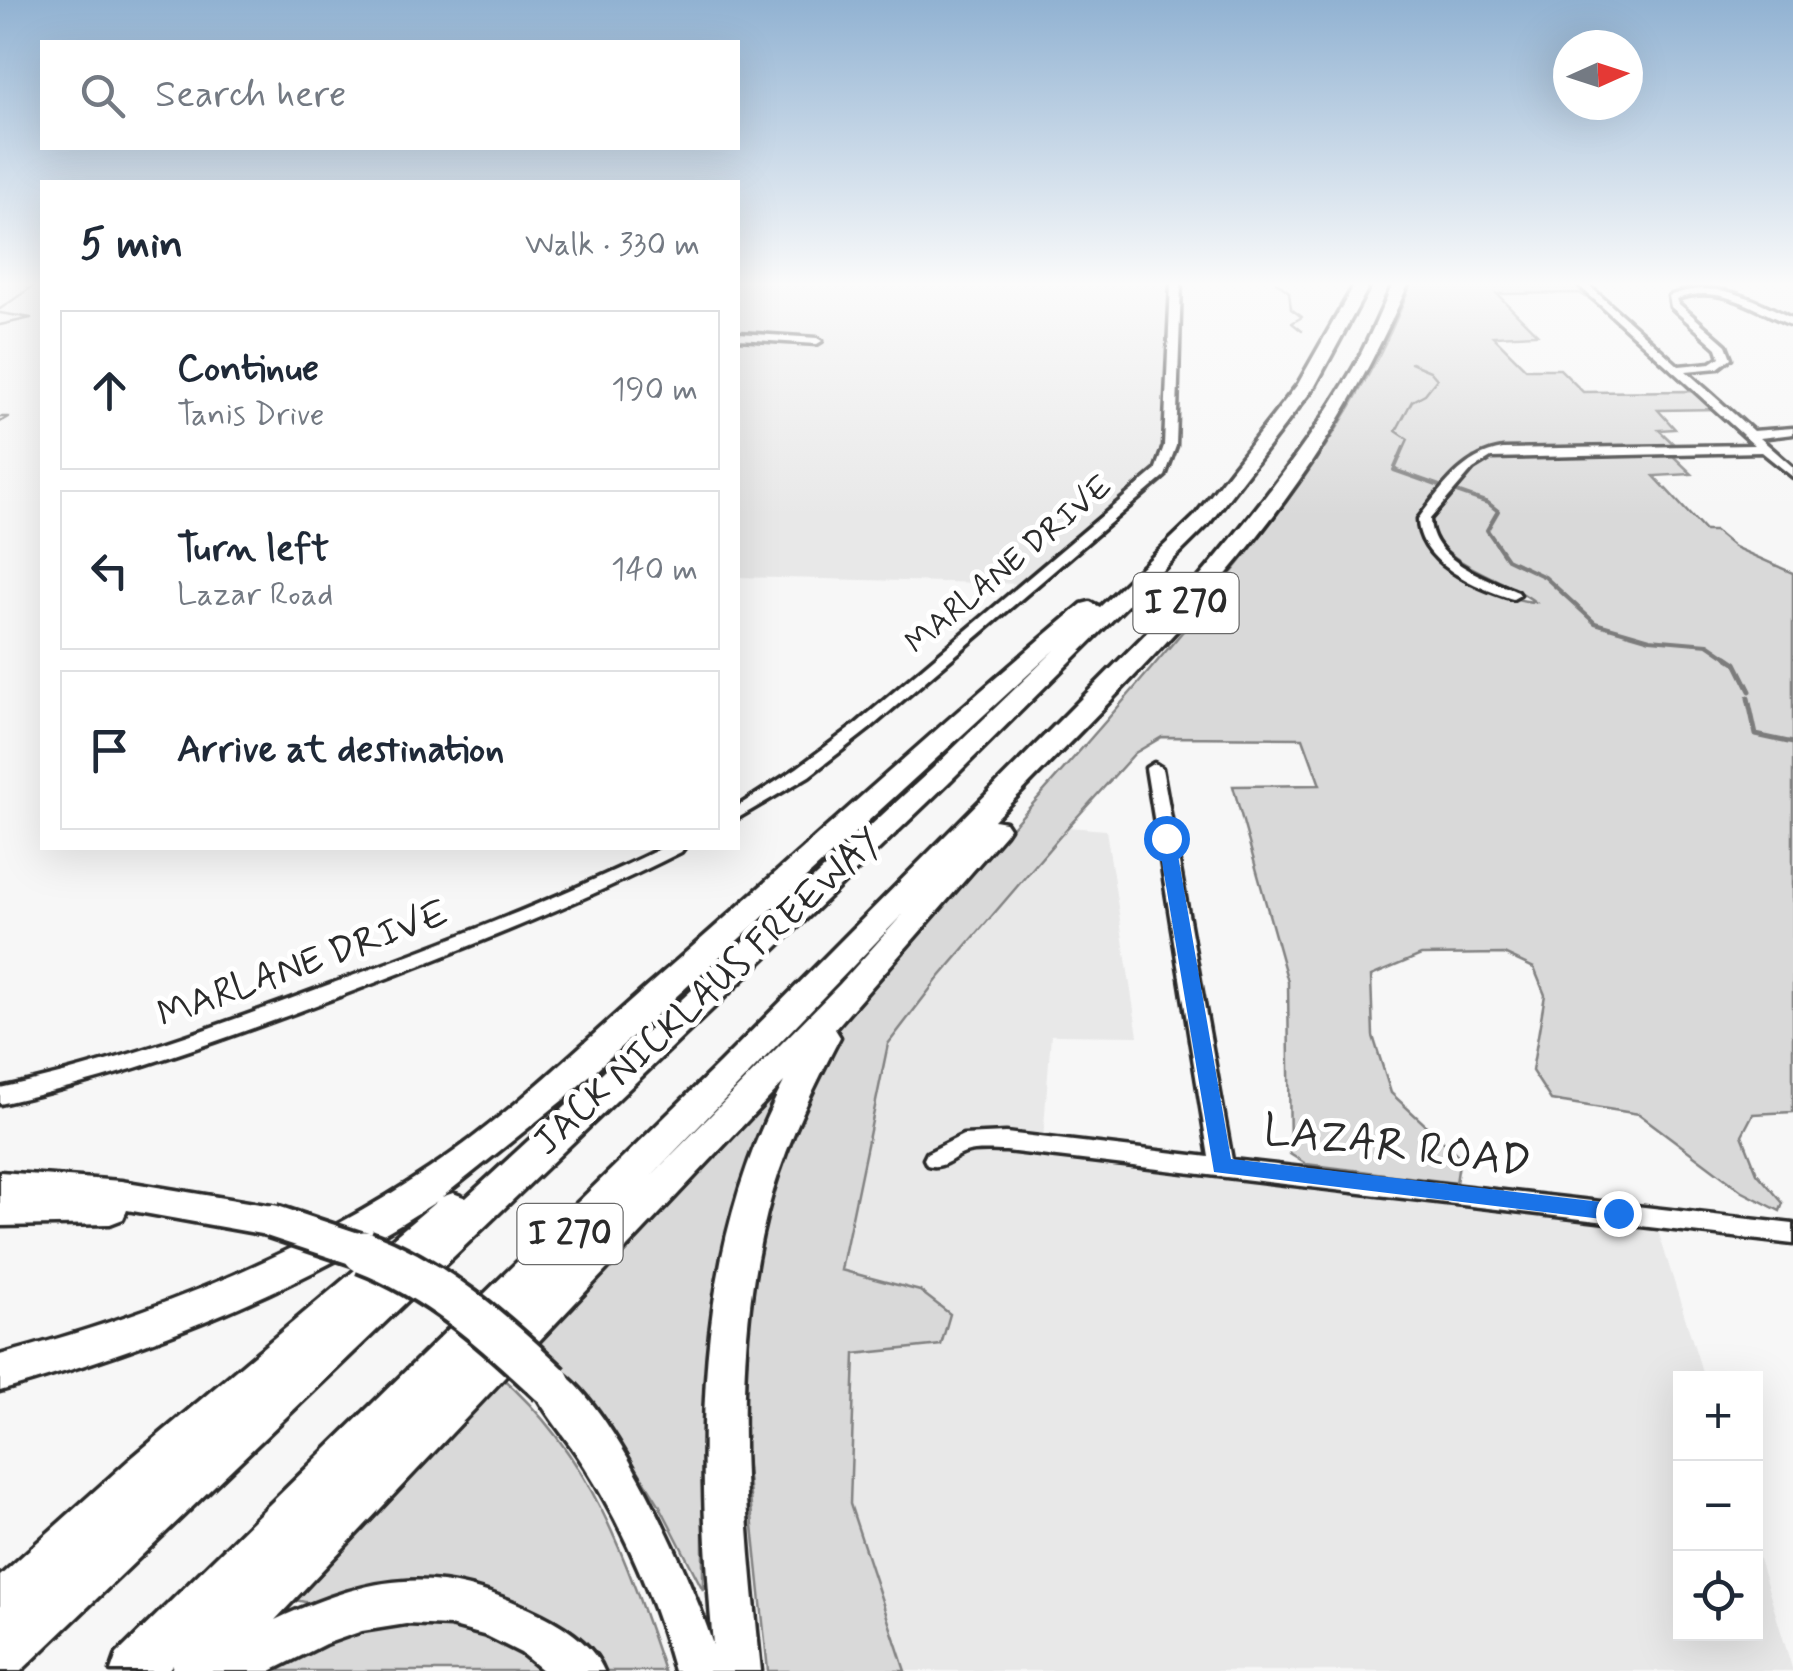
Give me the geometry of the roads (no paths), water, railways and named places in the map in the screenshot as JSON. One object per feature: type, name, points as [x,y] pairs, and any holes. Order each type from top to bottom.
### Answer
[{"type":"highway","name":"JACK NICKLAUS FREEWAY","points":[[0,1659],[954,762],[1201,521],[1306,386],[1321,360]]},
{"type":"highway","name":"JACK NICKLAUS FREEWAY","points":[[134,1671],[1116,680],[1292,474],[1365,360]]},
{"type":"highway","points":[[0,1373],[118,1339],[216,1298],[349,1234],[442,1178],[644,1008],[1020,668],[1150,556],[1201,521]]},
{"type":"highway","points":[[194,1671],[851,992],[888,945],[1064,756],[1116,680]]},
{"type":"highway","points":[[738,1671],[720,1439],[723,1360],[733,1276],[763,1161],[778,1123],[851,992]]},
{"type":"highway","points":[[0,1606],[143,1475],[420,1235],[469,1196],[513,1176]]},
{"type":"highway","points":[[0,1186],[120,1195],[272,1221],[385,1260],[417,1278],[496,1333],[550,1384],[595,1440],[642,1524],[672,1592],[697,1671]]},
{"type":"highway","points":[[0,1211],[115,1209],[222,1213]]},
{"type":"highway","points":[[226,1671],[328,1618],[393,1601],[442,1603],[504,1616],[548,1642],[580,1671]]},
{"type":"street","name":"MARLANE DRIVE","points":[[740,812],[803,772],[862,727],[1162,473],[1170,446],[1173,360]]},
{"type":"street","points":[[1665,360],[1793,473]]},
{"type":"street","points":[[1675,369],[1714,366],[1723,360]]},
{"type":"street","points":[[1750,435],[1793,431]]},
{"type":"street","points":[[1514,595],[1466,573],[1427,541],[1422,524],[1469,466],[1495,454],[1765,448]]},
{"type":"street","points":[[1154,768],[1222,1166]]},
{"type":"street","name":"MARLANE DRIVE","points":[[0,1096],[114,1069],[240,1026],[499,929],[670,850]]},
{"type":"street","name":"LAZAR ROAD","points":[[934,1158],[963,1144],[993,1141],[1793,1234]]},
{"type":"waterway","points":[[1403,450],[1408,439],[1396,431],[1412,401],[1425,394],[1437,379],[1430,371],[1411,363]]},
{"type":"waterway","points":[[0,417],[9,417],[0,422]]},
{"type":"waterway","points":[[1404,447],[1394,470],[1488,503],[1498,511],[1487,530],[1507,559],[1545,577],[1595,623],[1650,639],[1708,644],[1730,659]]},
{"type":"waterway","points":[[1730,659],[1750,691]]},
{"type":"waterway","points":[[1748,698],[1756,735],[1793,743]]}]
